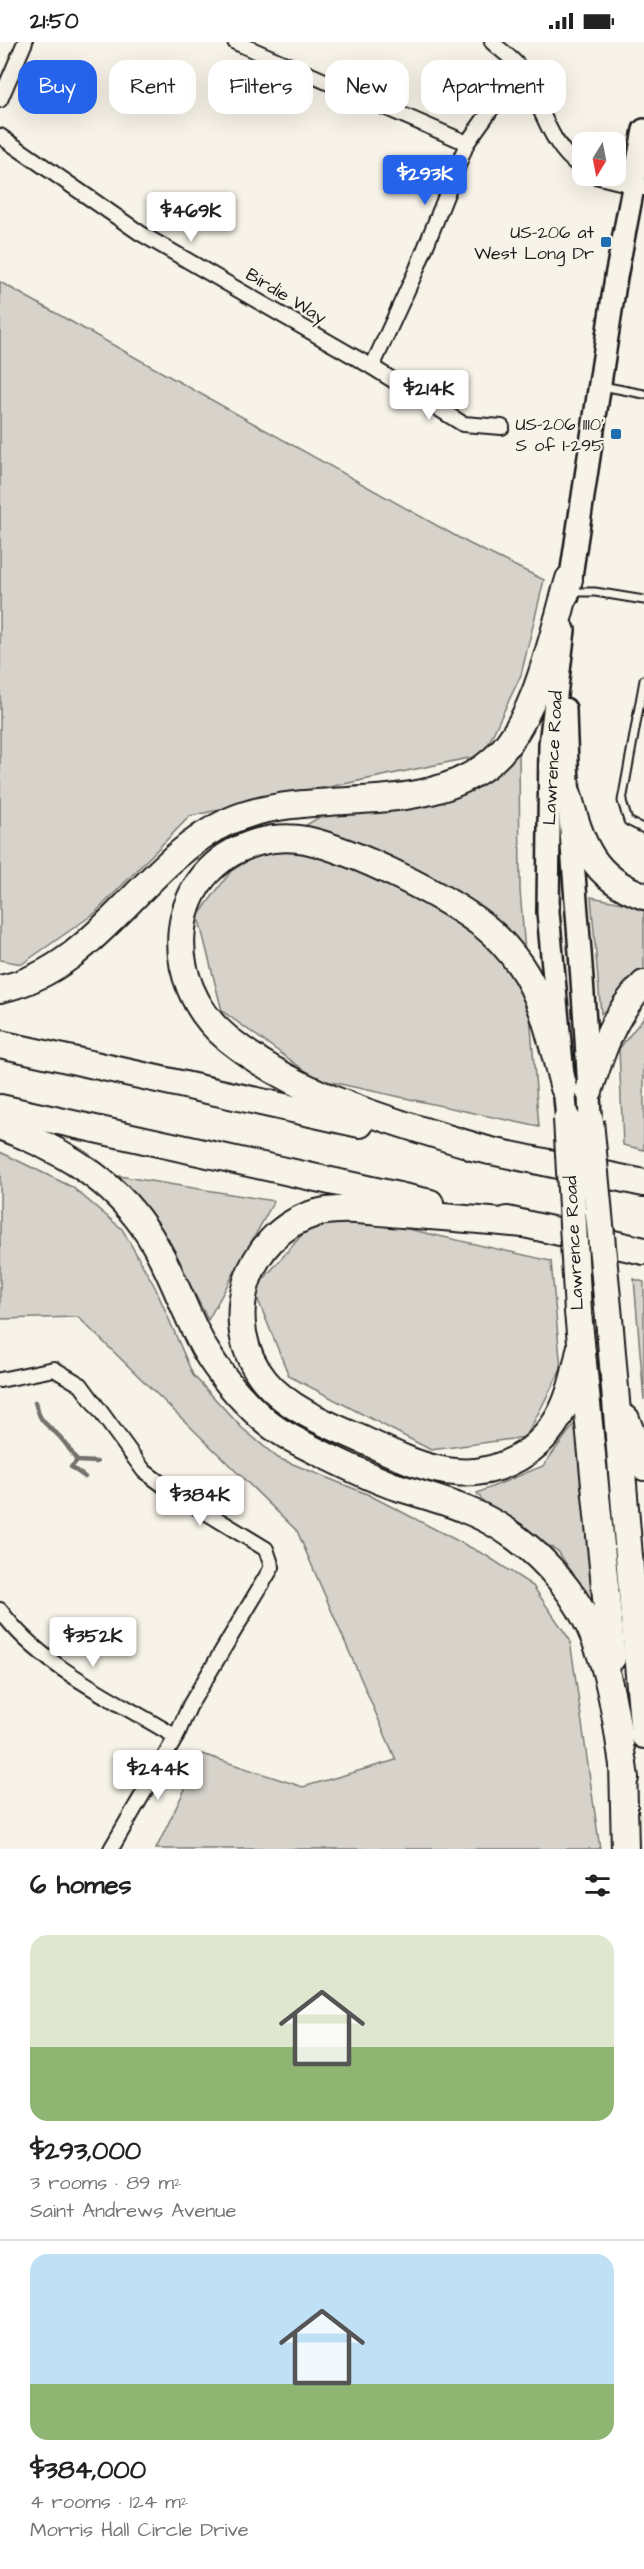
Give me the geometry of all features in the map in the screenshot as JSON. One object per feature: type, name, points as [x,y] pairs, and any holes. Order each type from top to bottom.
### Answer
[{"type":"highway","points":[[0,989],[30,979],[77,951],[188,847],[228,822],[271,809],[438,790],[477,772],[508,744],[530,707],[569,586]]},
{"type":"highway","points":[[568,794],[580,836],[588,854],[601,871],[615,882],[644,896]]},
{"type":"highway","points":[[490,1151],[359,1110],[312,1090],[253,1056],[217,1028],[199,1006],[189,986],[180,950],[181,928],[187,907],[207,874],[223,859],[247,846],[274,839],[301,839],[324,845],[373,865],[459,909],[498,939],[526,976],[541,1007],[564,1088]]},
{"type":"highway","points":[[589,1091],[610,1031],[635,992],[644,984]]},
{"type":"highway","points":[[0,1044],[644,1183]]},
{"type":"highway","points":[[0,1108],[644,1251]]},
{"type":"highway","name":"Lawrence Road","points":[[579,1120],[578,1312],[625,1778],[625,1849]]},
{"type":"highway","name":"Lawrence Road","points":[[579,1120],[610,1329],[644,1735]]},
{"type":"highway","points":[[0,1126],[50,1147],[88,1170],[138,1218],[170,1275],[204,1348],[223,1376],[265,1421],[340,1463],[390,1484],[465,1509],[517,1539],[540,1558],[578,1604],[603,1658],[611,1687],[625,1778]]},
{"type":"highway","points":[[548,1163],[644,1164]]},
{"type":"highway","points":[[524,1224],[350,1210],[317,1213],[298,1220],[268,1243],[248,1276],[240,1313],[247,1351],[265,1382],[280,1396],[301,1409],[383,1449],[434,1468],[472,1473],[492,1470],[509,1463],[540,1442],[563,1410],[581,1346]]},
{"type":"highway","points":[[591,1239],[644,1265]]},
{"type":"highway","points":[[614,1378],[644,1467]]},
{"type":"main road","name":"Lawrence Road","points":[[579,1120],[564,1088],[548,912],[550,744],[569,586],[599,385],[639,187],[644,130]]},
{"type":"main road","name":"Lawrence Road","points":[[563,637],[568,794],[589,1091],[579,1120]]},
{"type":"street","points":[[0,100],[25,42]]},
{"type":"street","points":[[235,42],[467,143]]},
{"type":"street","points":[[492,42],[511,60]]},
{"type":"street","points":[[372,367],[416,271],[467,143],[488,114]]},
{"type":"street","points":[[542,114],[557,143],[572,160]]},
{"type":"street","name":"Birdie Way","points":[[0,136],[140,232],[372,367],[463,424],[502,427]]},
{"type":"street","points":[[0,1380],[54,1369],[81,1385],[144,1471],[171,1491],[266,1548],[272,1567],[190,1705],[176,1737],[111,1849]]},
{"type":"street","points":[[0,1610],[14,1629],[49,1660],[176,1737]]},
{"type":"lane","points":[[599,385],[644,394]]},
{"type":"lane","points":[[569,586],[644,600]]},
{"type":"lane","points":[[644,680],[622,801],[628,821],[644,829]]},
{"type":"shaded area","points":[[0,282],[470,544],[544,580],[521,675],[483,755],[190,816],[95,913],[22,964],[0,960]]},
{"type":"shaded area","points":[[519,744],[520,890],[539,1127],[317,1079],[222,1011],[198,916],[231,871],[331,810],[458,792]]},
{"type":"shaded area","points":[[591,897],[644,907],[644,973],[601,1014]]},
{"type":"shaded area","points":[[644,1017],[644,1150],[623,1145],[619,1049]]},
{"type":"shaded area","points":[[0,1152],[72,1187],[122,1229],[155,1287],[193,1375],[242,1428],[278,1458],[367,1494],[487,1556],[533,1586],[570,1640],[600,1849],[156,1849],[202,1754],[303,1787],[396,1760],[297,1531],[78,1317],[0,1319]]},
{"type":"shaded area","points":[[119,1176],[274,1201],[208,1320],[173,1251]]},
{"type":"shaded area","points":[[336,1213],[551,1261],[561,1369],[526,1437],[431,1450],[289,1376],[254,1290],[313,1222]]},
{"type":"shaded area","points":[[634,1279],[644,1282],[644,1400]]},
{"type":"shaded area","points":[[579,1418],[597,1612],[558,1551],[491,1512],[477,1493],[543,1466]]},
{"type":"waterway","points":[[35,1402],[42,1420],[62,1439],[77,1461],[97,1462]]},
{"type":"waterway","points":[[77,1461],[71,1467],[85,1477]]},
{"type":"place","name":"US-206 at West Long Dr","points":[[606,242]]},
{"type":"place","name":"US-206 1110' S of I-295","points":[[616,434]]}]
